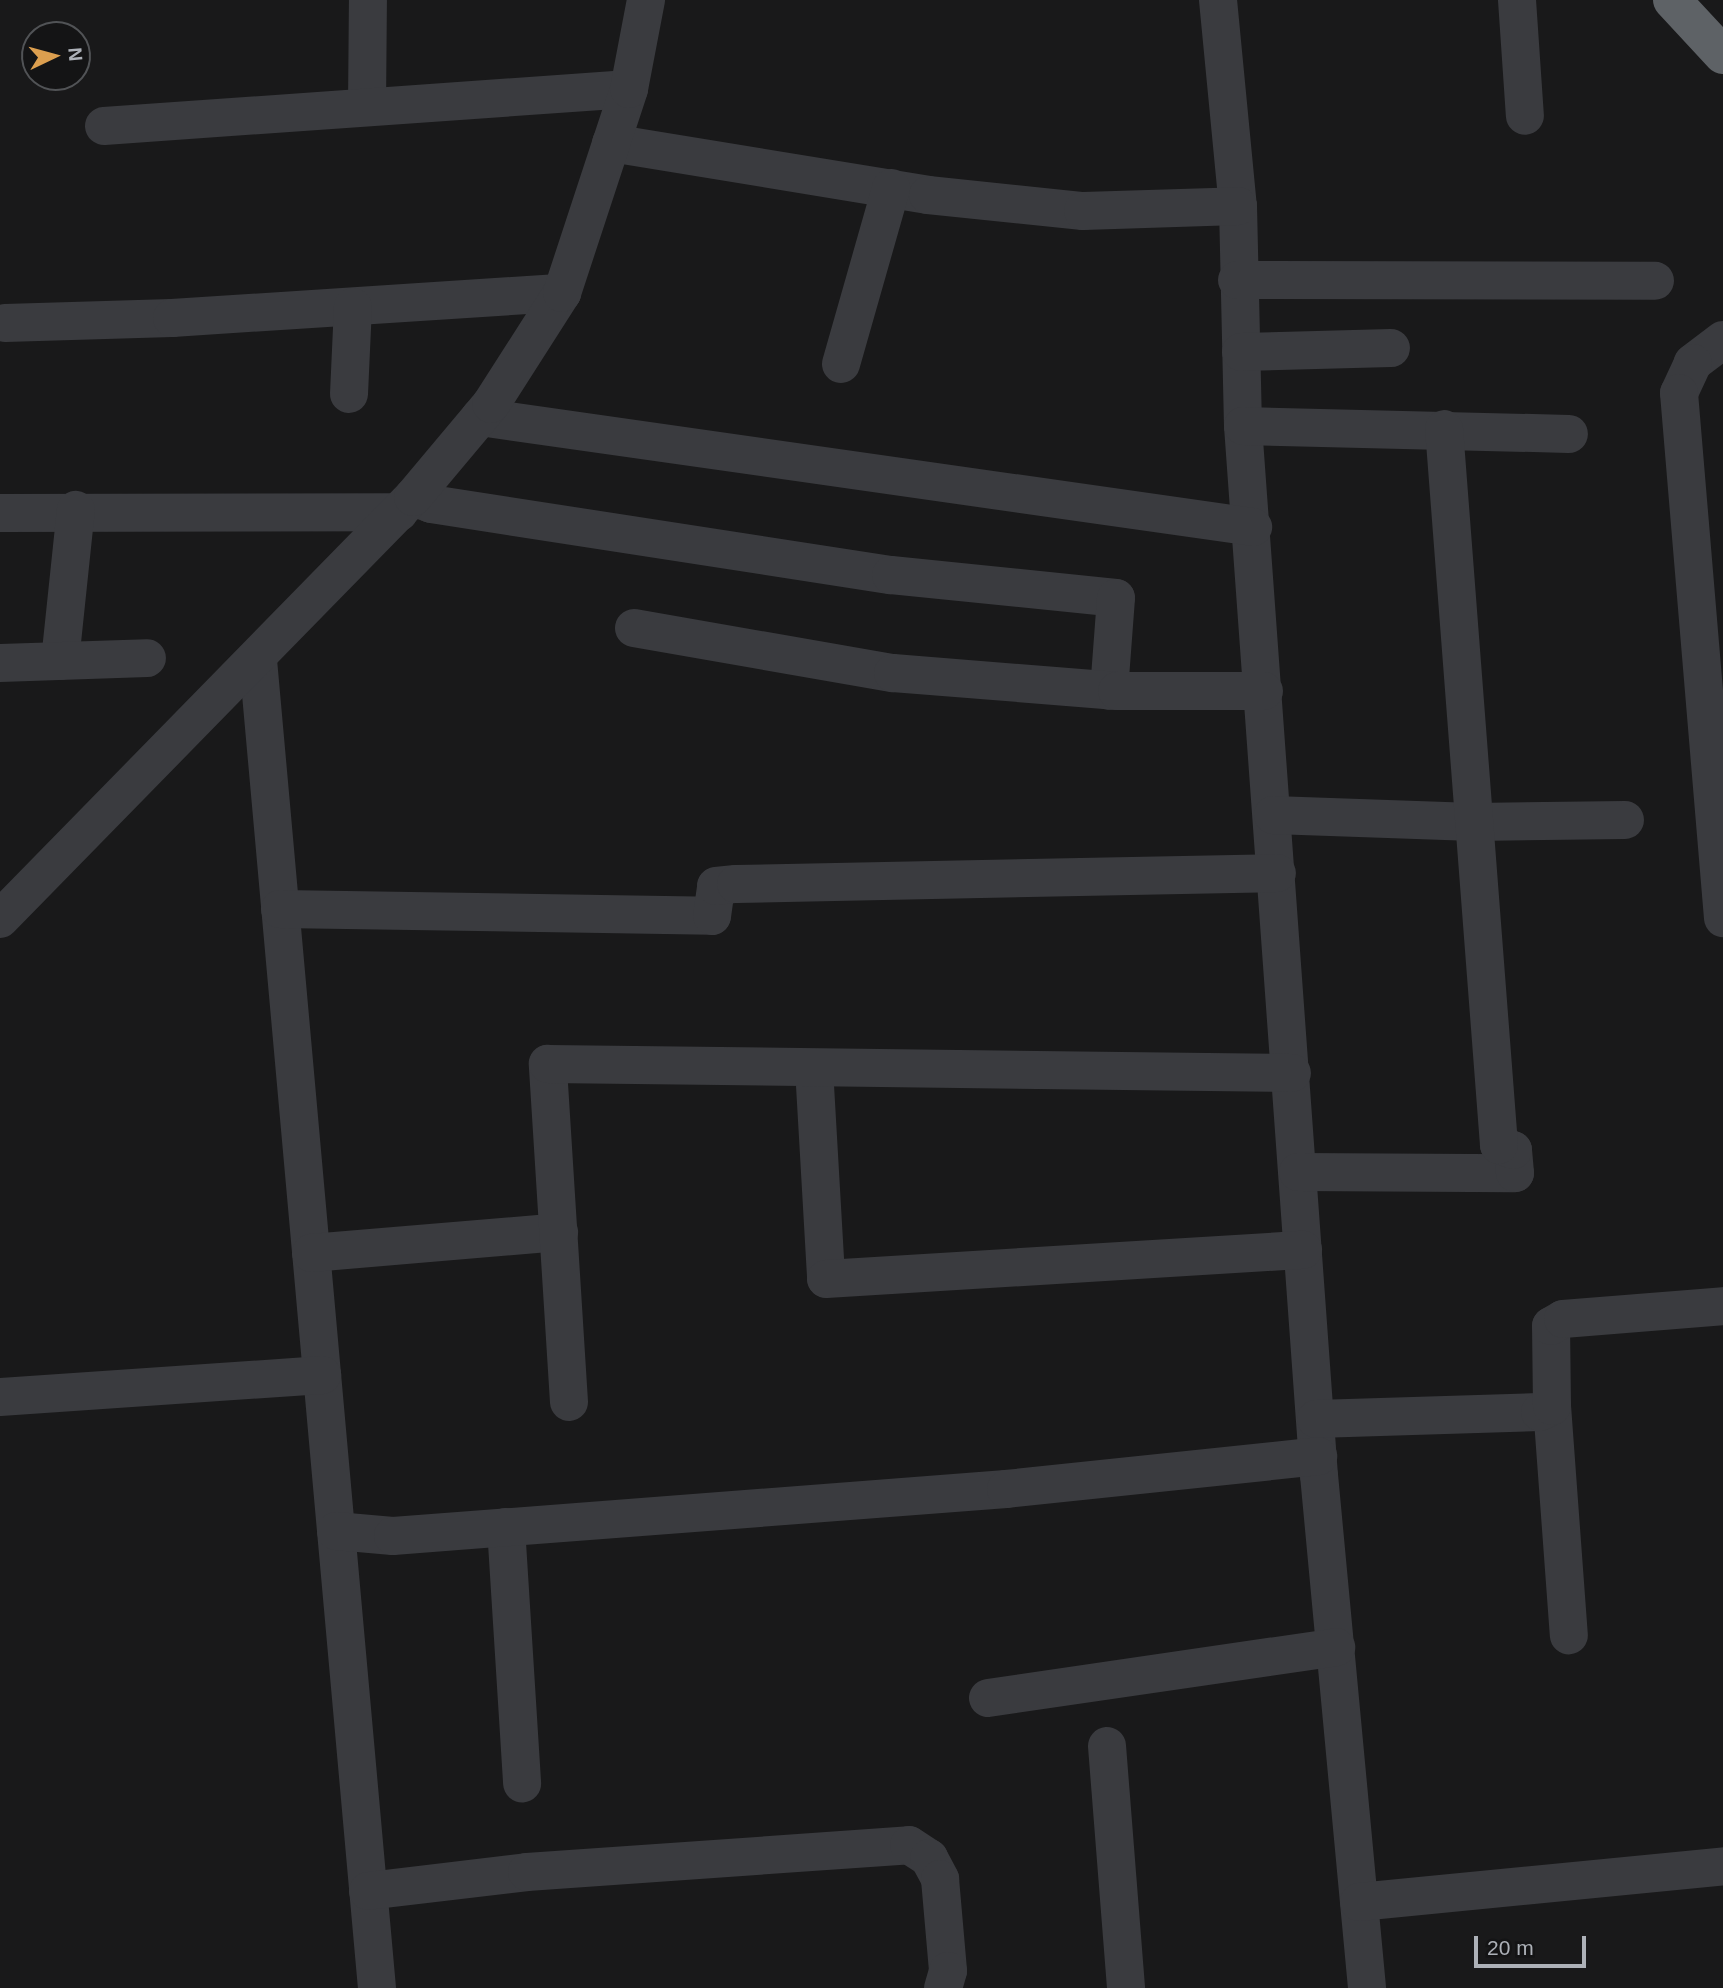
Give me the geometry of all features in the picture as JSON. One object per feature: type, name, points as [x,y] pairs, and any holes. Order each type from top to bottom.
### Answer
[{"type":"highway","points":[[1672,0],[1723,55]]},
{"type":"street","points":[[367,107],[368,0]]},
{"type":"street","points":[[0,919],[258,660],[406,505],[480,417],[562,293],[629,89],[646,0]]},
{"type":"street","points":[[1217,0],[1238,206],[1237,280],[1243,426],[1253,527],[1317,1438],[1367,1988]]},
{"type":"street","points":[[1517,0],[1525,116]]},
{"type":"street","points":[[104,126],[629,89]]},
{"type":"street","points":[[611,143],[891,188],[1083,211],[1238,206]]},
{"type":"street","points":[[841,364],[891,188]]},
{"type":"street","points":[[1237,280],[1655,281]]},
{"type":"street","points":[[5,323],[353,307],[562,293]]},
{"type":"street","points":[[349,394],[353,307]]},
{"type":"street","points":[[1723,340],[1693,363],[1679,393],[1723,918]]},
{"type":"street","points":[[1241,352],[1391,348]]},
{"type":"street","points":[[480,417],[1253,527]]},
{"type":"street","points":[[1243,426],[1569,434]]},
{"type":"street","points":[[1298,1172],[1515,1173],[1513,1150],[1499,1145],[1444,429]]},
{"type":"street","points":[[0,513],[431,504],[891,575],[1116,598],[1109,691]]},
{"type":"street","points":[[61,661],[76,510]]},
{"type":"street","points":[[634,628],[893,673],[1109,691],[1264,691]]},
{"type":"street","points":[[0,663],[147,658]]},
{"type":"street","points":[[258,660],[377,1988]]},
{"type":"street","points":[[1273,815],[1474,822],[1625,820]]},
{"type":"street","points":[[280,909],[712,916],[716,886],[736,884],[1277,873]]},
{"type":"street","points":[[569,1402],[548,1064],[1292,1073]]},
{"type":"street","points":[[814,1068],[826,1279],[1303,1250]]},
{"type":"street","points":[[311,1253],[559,1232]]},
{"type":"street","points":[[1569,1635],[1552,1406],[1551,1326],[1563,1320],[1723,1306]]},
{"type":"street","points":[[0,1397],[322,1375]]},
{"type":"street","points":[[336,1531],[393,1536],[1006,1489],[1317,1438],[1539,1412],[1552,1406]]},
{"type":"street","points":[[506,1527],[522,1784]]},
{"type":"street","points":[[988,1698],[1336,1647]]},
{"type":"street","points":[[1107,1746],[1126,1988]]},
{"type":"street","points":[[368,1891],[527,1872],[909,1844],[929,1858],[940,1879],[948,1971],[943,1988]]},
{"type":"street","points":[[1359,1902],[1723,1866]]}]
